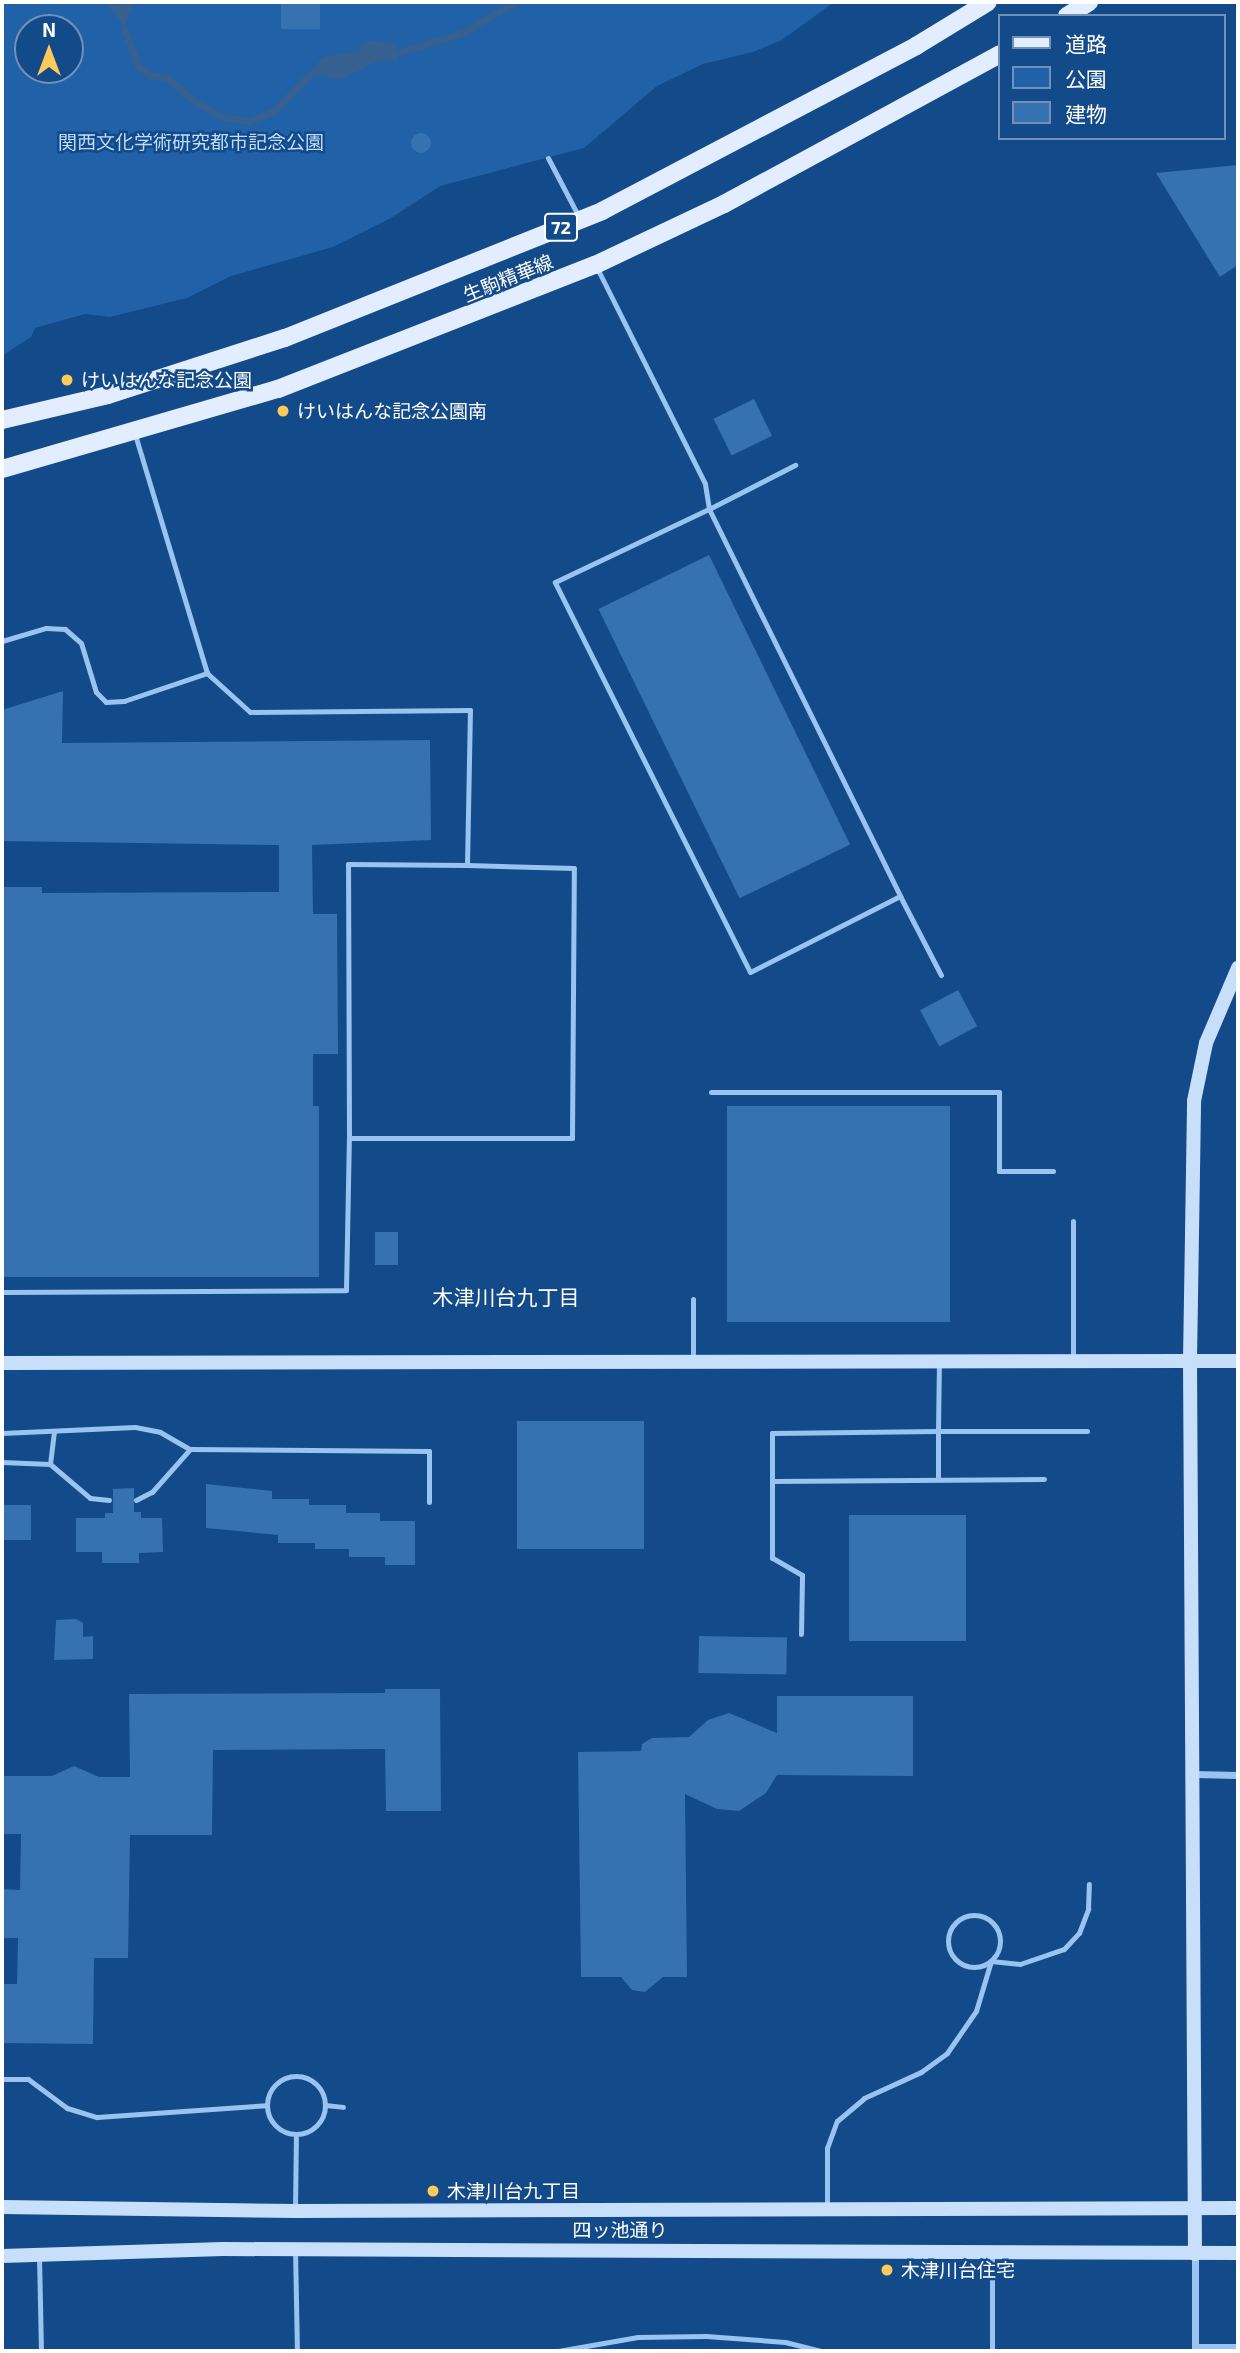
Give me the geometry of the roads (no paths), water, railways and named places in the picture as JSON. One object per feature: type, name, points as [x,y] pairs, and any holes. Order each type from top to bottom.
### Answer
[{"type":"main road","name":"生駒精華線","points":[[2,420],[108,395],[285,338],[581,220],[904,52],[988,2]]},
{"type":"main road","points":[[1070,14],[1089,2]]},
{"type":"main road","name":"生駒精華線","points":[[2,469],[278,389],[595,265],[724,204],[998,55]]},
{"type":"street","points":[[1238,968],[1206,1043],[1194,1101],[1190,1361],[1195,2349],[1238,2347]]},
{"type":"street","points":[[2,1363],[1238,1361]]},
{"type":"street","points":[[1193,1774],[1238,1775]]},
{"type":"street","name":"四ッ池通り","points":[[2,2207],[295,2211],[1238,2208]]},
{"type":"street","name":"四ッ池通り","points":[[2,2256],[295,2249],[992,2252],[1147,2250],[1195,2254],[1238,2253]]},
{"type":"lane","points":[[548,158],[581,220]]},
{"type":"lane","points":[[595,265],[705,484],[709,509],[941,975]]},
{"type":"lane","points":[[134,432],[207,673],[250,712],[470,710],[467,865]]},
{"type":"lane","points":[[795,465],[555,582],[750,972],[900,896]]},
{"type":"lane","points":[[2,641],[46,628],[65,629],[80,643],[96,692],[106,702],[124,701],[207,673]]},
{"type":"lane","points":[[2,1292],[346,1290],[349,1138],[348,864],[574,868],[572,1138],[349,1138]]},
{"type":"lane","points":[[711,1092],[999,1092],[999,1171],[1053,1171]]},
{"type":"lane","points":[[1073,1221],[1073,1362]]},
{"type":"lane","points":[[692,1363],[693,1299]]},
{"type":"lane","points":[[938,1479],[939,1363]]},
{"type":"lane","points":[[2,1433],[135,1427],[160,1432],[190,1450],[429,1451],[429,1502]]},
{"type":"lane","points":[[50,1464],[54,1431]]},
{"type":"lane","points":[[801,1634],[802,1575],[772,1558],[772,1433],[1087,1431]]},
{"type":"lane","points":[[136,1500],[152,1492],[190,1450]]},
{"type":"lane","points":[[2,1462],[50,1464],[90,1498],[109,1500]]},
{"type":"lane","points":[[772,1481],[1044,1479]]},
{"type":"lane","points":[[827,2209],[827,2148],[837,2121],[864,2098],[921,2072],[947,2053],[976,2011],[991,1961],[1000,1945],[988,1919],[970,1915],[954,1924],[948,1942],[955,1960],[973,1967],[991,1961],[1020,1964],[1064,1949],[1079,1933],[1088,1909],[1089,1884]]},
{"type":"lane","points":[[295,2076],[316,2084],[325,2105],[317,2125],[296,2134],[276,2126],[267,2105],[275,2085],[295,2076]]},
{"type":"lane","points":[[2,2079],[27,2079],[67,2108],[97,2117],[267,2105]]},
{"type":"lane","points":[[325,2105],[343,2107]]},
{"type":"lane","points":[[295,2211],[296,2134]]},
{"type":"lane","points":[[295,2249],[297,2351]]},
{"type":"lane","points":[[992,2252],[992,2351]]},
{"type":"lane","points":[[39,2256],[41,2351]]},
{"type":"lane","points":[[558,2351],[638,2337],[706,2336],[785,2342],[822,2351]]},
{"type":"lane","points":[[401,2351],[421,2351]]},
{"type":"waterway","points":[[399,52],[463,33],[515,2]]},
{"type":"waterway","points":[[124,28],[138,66],[152,76],[166,77],[192,100],[223,117],[249,121],[273,112],[311,73]]},
{"type":"place","name":"けいはんな記念公園","points":[[67,380]]},
{"type":"place","name":"けいはんな記念公園南","points":[[283,411]]},
{"type":"place","name":"木津川台九丁目","points":[[433,2191]]},
{"type":"place","name":"木津川台住宅","points":[[887,2270]]},
{"type":"district","name":"木津川台九丁目","points":[[506,1297]]},
{"type":"park label","name":"関西文化学術研究都市記念公園","points":[[191,142]]}]
